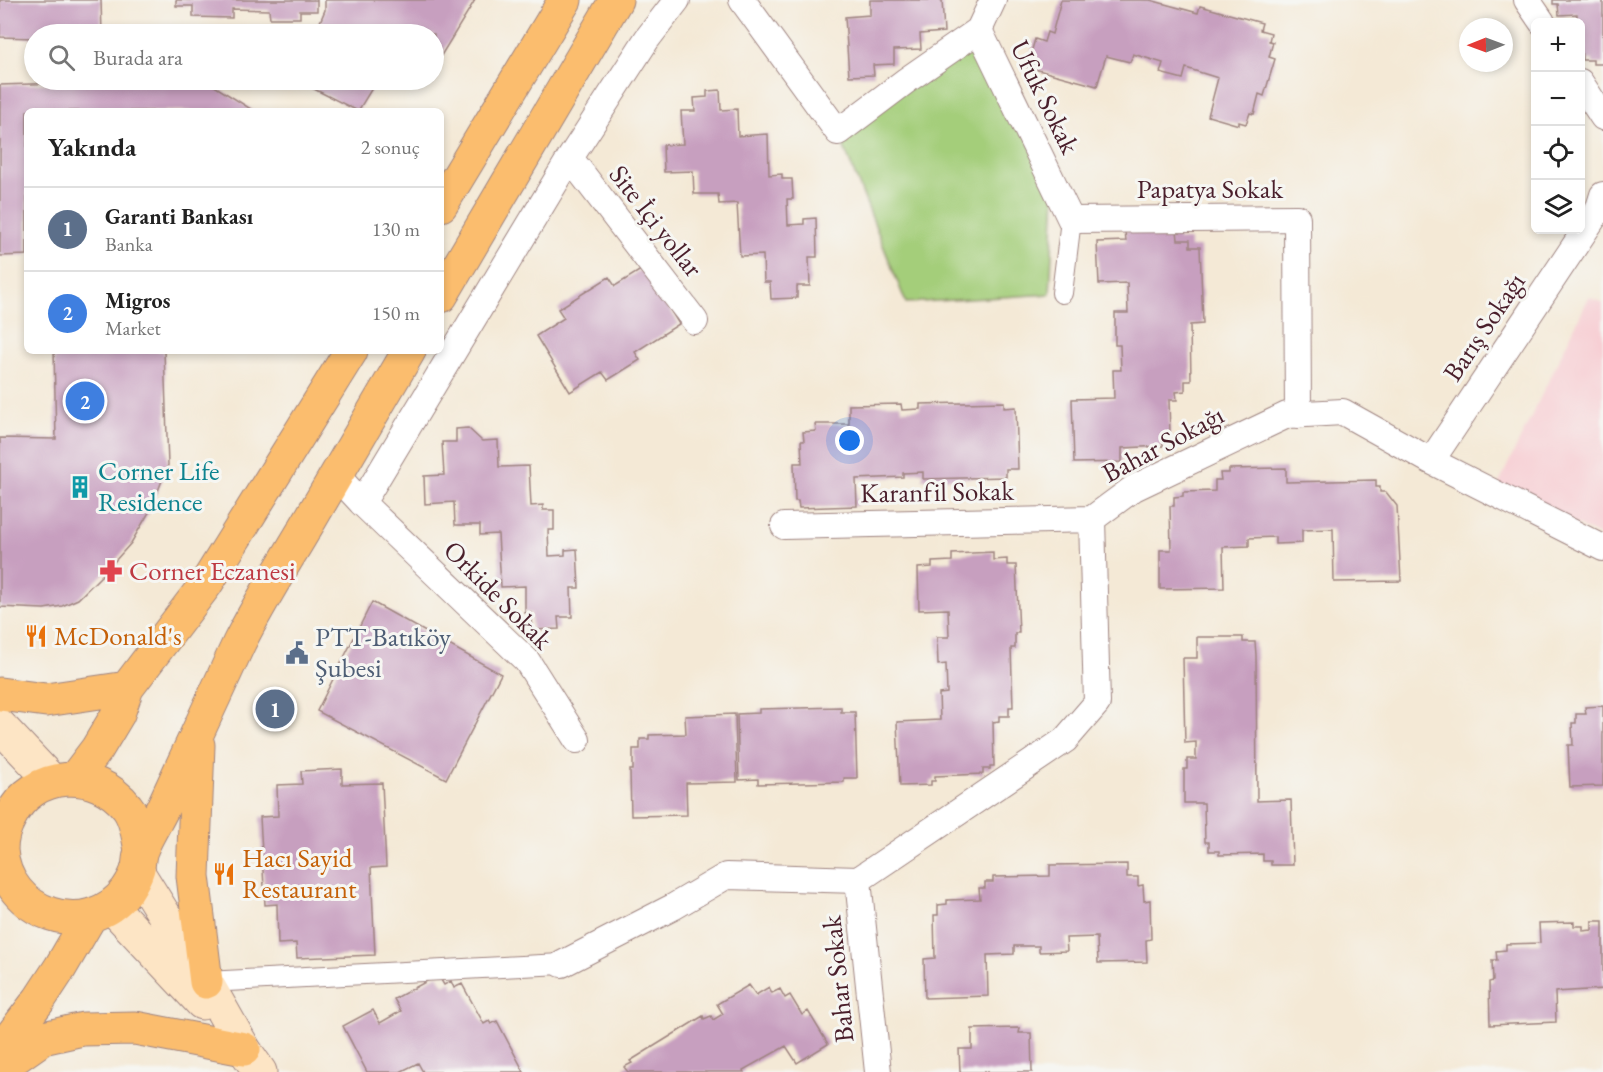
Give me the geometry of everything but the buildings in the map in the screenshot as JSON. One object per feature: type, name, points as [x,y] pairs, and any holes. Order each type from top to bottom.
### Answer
[{"type":"main road","points":[[444,200],[565,0]]},
{"type":"main road","points":[[444,291],[616,0]]},
{"type":"main road","points":[[64,780],[97,748],[118,714],[127,688],[206,584],[349,354]]},
{"type":"main road","points":[[0,1051],[101,910],[127,890],[163,807],[241,641],[407,354]]},
{"type":"main road","points":[[0,694],[46,700],[127,688]]},
{"type":"main road","points":[[0,726],[64,780]]},
{"type":"main road","points":[[199,732],[193,876],[206,982]]},
{"type":"main road","points":[[101,910],[70,918],[49,915],[30,905],[15,890],[1,862],[5,826],[15,806],[32,790],[64,780],[96,783],[114,793],[129,809],[136,826],[139,860],[252,1060]]},
{"type":"main road","points":[[101,910],[252,1060]]},
{"type":"main road","points":[[0,1068],[43,1038],[83,1029],[135,1028],[252,1060]]},
{"type":"street","points":[[362,503],[570,159],[647,39],[677,0]]},
{"type":"street","points":[[742,0],[838,132],[979,30]]},
{"type":"street","name":"Ufuk Sokak","points":[[993,0],[979,30],[1071,220]]},
{"type":"street","points":[[1527,0],[1539,18]]},
{"type":"street","points":[[1585,88],[1603,117]]},
{"type":"street","name":"Site İçi yollar","points":[[570,159],[695,321]]},
{"type":"street","name":"Barış Sokağı","points":[[1431,461],[1601,206]]},
{"type":"street","name":"Papatya Sokak","points":[[1071,220],[1297,218],[1298,416]]},
{"type":"street","points":[[1062,292],[1071,220]]},
{"type":"street","name":"Bahar Sokağı","points":[[858,880],[1065,740],[1097,703],[1092,519],[1134,488],[1287,415],[1343,412],[1431,461],[1603,548]]},
{"type":"street","name":"Orkide Sokak","points":[[336,475],[362,503],[527,661],[577,740]]},
{"type":"street","name":"Karanfil Sokak","points":[[784,526],[1092,519]]},
{"type":"street","points":[[206,982],[562,964],[673,907],[726,876],[858,880]]},
{"type":"street","name":"Bahar Sokak","points":[[858,880],[878,1072]]},
{"type":"shaded area","points":[[1589,297],[1603,303],[1603,538],[1498,485]]},
{"type":"green space","points":[[979,30],[1055,193],[1050,294],[906,303],[838,132]]},
{"type":"place","name":"Migros","points":[[85,401]]},
{"type":"place","name":"Corner Life Residence","points":[[80,487]]},
{"type":"place","name":"Corner Eczanesi","points":[[111,571]]},
{"type":"place","name":"McDonald's","points":[[36,636]]},
{"type":"place","name":"PTT-Batıköy Şubesi","points":[[297,653]]},
{"type":"place","name":"Garanti Bankası","points":[[275,709]]},
{"type":"place","name":"Hacı Sayid Restaurant","points":[[224,874]]}]
